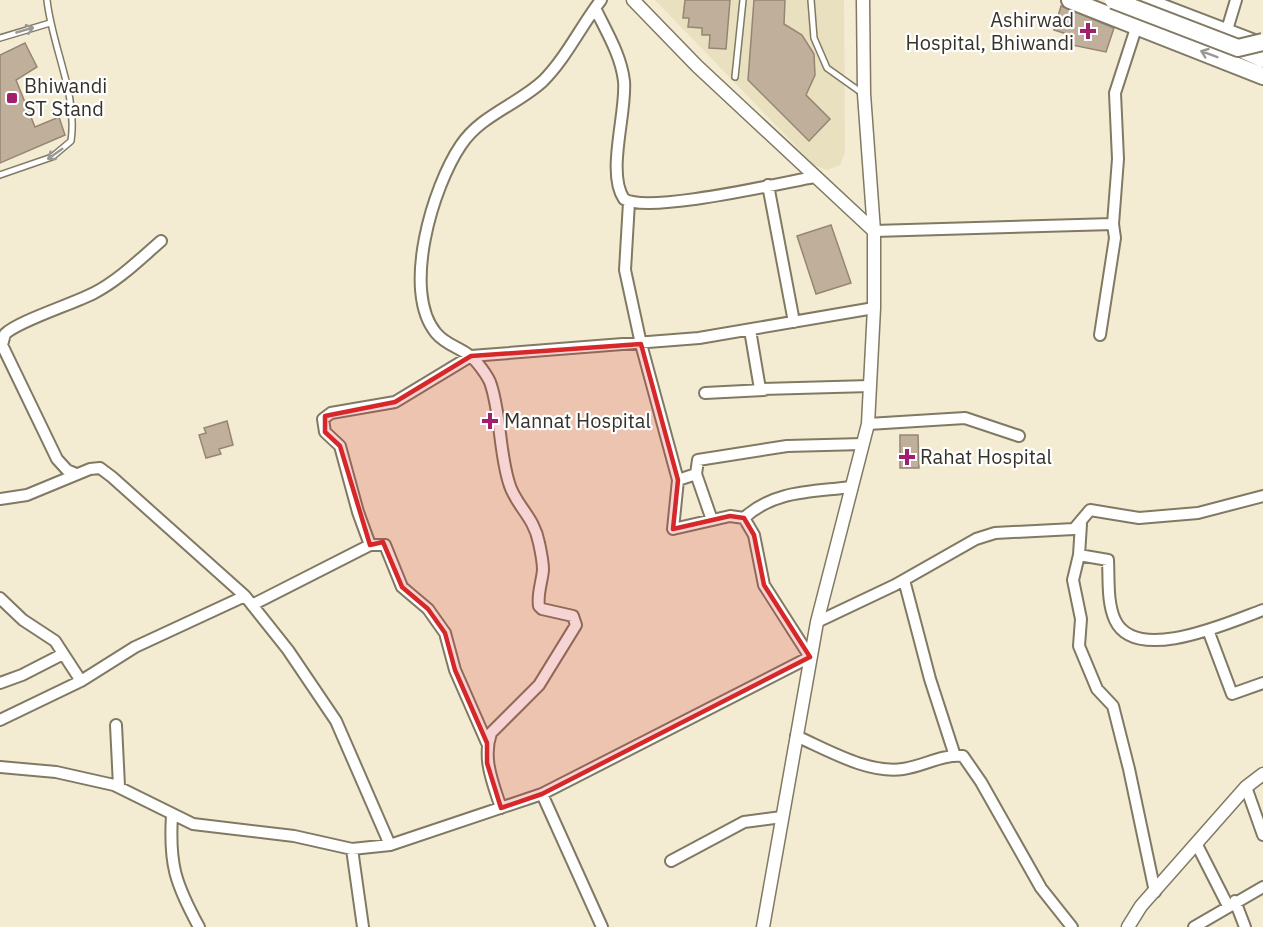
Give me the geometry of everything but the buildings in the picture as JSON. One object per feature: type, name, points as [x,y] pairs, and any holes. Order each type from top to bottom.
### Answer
[{"type":"highway","points":[[1070,0],[1263,76]]},
{"type":"highway","points":[[1113,0],[1263,59]]},
{"type":"highway","points":[[1145,1],[1226,33],[1263,44]]},
{"type":"highway","points":[[1238,48],[1263,44]]},
{"type":"street","points":[[633,0],[697,66],[874,231],[1113,224]]},
{"type":"street","points":[[763,927],[817,622],[868,424],[874,308],[874,231],[864,94],[862,0]]},
{"type":"street","points":[[1226,33],[1236,0]]},
{"type":"street","points":[[1100,335],[1115,238],[1113,224],[1118,159],[1115,93],[1145,1]]},
{"type":"street","points":[[598,4],[622,72],[624,98],[618,147],[618,171],[620,190],[629,202],[625,270],[641,344],[678,480],[673,529],[730,516],[744,518]]},
{"type":"street","points":[[487,743],[498,724],[539,685],[576,625],[573,616],[539,606],[543,570],[539,540],[534,524],[509,483],[491,382],[471,356],[451,347],[437,334],[425,317],[420,298],[421,263],[432,216],[448,165],[470,132],[528,94],[544,79],[598,4]]},
{"type":"street","points":[[629,202],[684,200],[814,177]]},
{"type":"street","points":[[768,185],[794,322]]},
{"type":"street","points":[[76,474],[67,470],[57,459],[1,345],[5,334],[9,329],[97,291],[161,241]]},
{"type":"street","points":[[370,545],[358,512],[340,446],[326,432],[323,419],[326,416],[340,411],[395,402],[471,356],[641,344],[750,330],[874,308]]},
{"type":"street","points":[[750,330],[759,385],[764,390]]},
{"type":"street","points":[[705,393],[870,386]]},
{"type":"street","points":[[868,424],[965,418],[1019,436]]},
{"type":"street","points":[[712,520],[696,474],[698,460],[787,446],[862,444]]},
{"type":"street","points":[[0,500],[27,495],[76,474],[100,468],[249,601],[322,696],[336,721],[390,845]]},
{"type":"street","points":[[678,480],[696,474]]},
{"type":"street","points":[[744,518],[757,506],[780,496],[851,487]]},
{"type":"street","points":[[817,622],[995,533],[1074,529],[1081,524],[1090,510],[1139,518],[1198,513],[1263,496]]},
{"type":"street","points":[[744,518],[754,535],[764,585],[810,657]]},
{"type":"street","points":[[1081,524],[1079,555],[1073,580],[1081,619],[1078,646],[1097,689],[1113,706],[1155,892]]},
{"type":"street","points":[[0,720],[81,681],[135,647],[249,601],[370,545],[385,545],[402,587],[438,621],[445,633],[459,680],[487,743],[487,763],[501,808]]},
{"type":"street","points":[[1079,555],[1108,560],[1110,600],[1115,620],[1126,634],[1147,640],[1190,636],[1263,610]]},
{"type":"street","points":[[904,580],[930,679],[955,756]]},
{"type":"street","points":[[0,598],[23,620],[47,633],[81,681]]},
{"type":"street","points":[[1208,630],[1232,694],[1263,683]]},
{"type":"street","points":[[0,683],[22,675],[63,654]]},
{"type":"street","points":[[0,767],[56,772],[119,786],[193,824],[208,827],[294,836],[352,849],[390,845],[542,794],[810,657]]},
{"type":"street","points":[[116,725],[119,786]]},
{"type":"street","points":[[796,736],[882,769],[919,766],[963,756],[1041,888],[1072,927]]},
{"type":"street","points":[[1128,927],[1155,892],[1246,788],[1263,774]]},
{"type":"street","points":[[1246,788],[1263,834]]},
{"type":"street","points":[[542,794],[602,927]]},
{"type":"street","points":[[172,814],[171,861],[199,927]]},
{"type":"street","points":[[671,861],[744,822],[782,817]]},
{"type":"street","points":[[1197,845],[1245,927]]},
{"type":"street","points":[[352,849],[363,927]]},
{"type":"street","points":[[1194,927],[1263,887]]},
{"type":"lane","points":[[0,176],[52,157],[71,141],[74,120],[50,23],[47,0]]},
{"type":"lane","points":[[735,77],[743,0]]},
{"type":"lane","points":[[811,0],[814,38],[827,68],[864,94]]},
{"type":"lane","points":[[0,38],[50,23]]},
{"type":"highlighted area","points":[[641,344],[678,480],[673,529],[730,516],[744,518],[754,535],[764,585],[810,657],[542,794],[501,808],[487,763],[487,743],[455,670],[445,633],[428,609],[402,587],[383,542],[370,545],[340,446],[325,432],[325,416],[395,402],[471,356]]},
{"type":"shaded area","points":[[655,0],[844,0],[845,152],[840,165],[827,170],[814,165]]},
{"type":"place","name":"Ashirwad Hospital, Bhiwandi","points":[[1088,31]]},
{"type":"place","name":"Bhiwandi ST Stand","points":[[12,98]]},
{"type":"place","name":"Mannat Hospital","points":[[490,421]]},
{"type":"place","name":"Rahat Hospital","points":[[907,457]]}]
